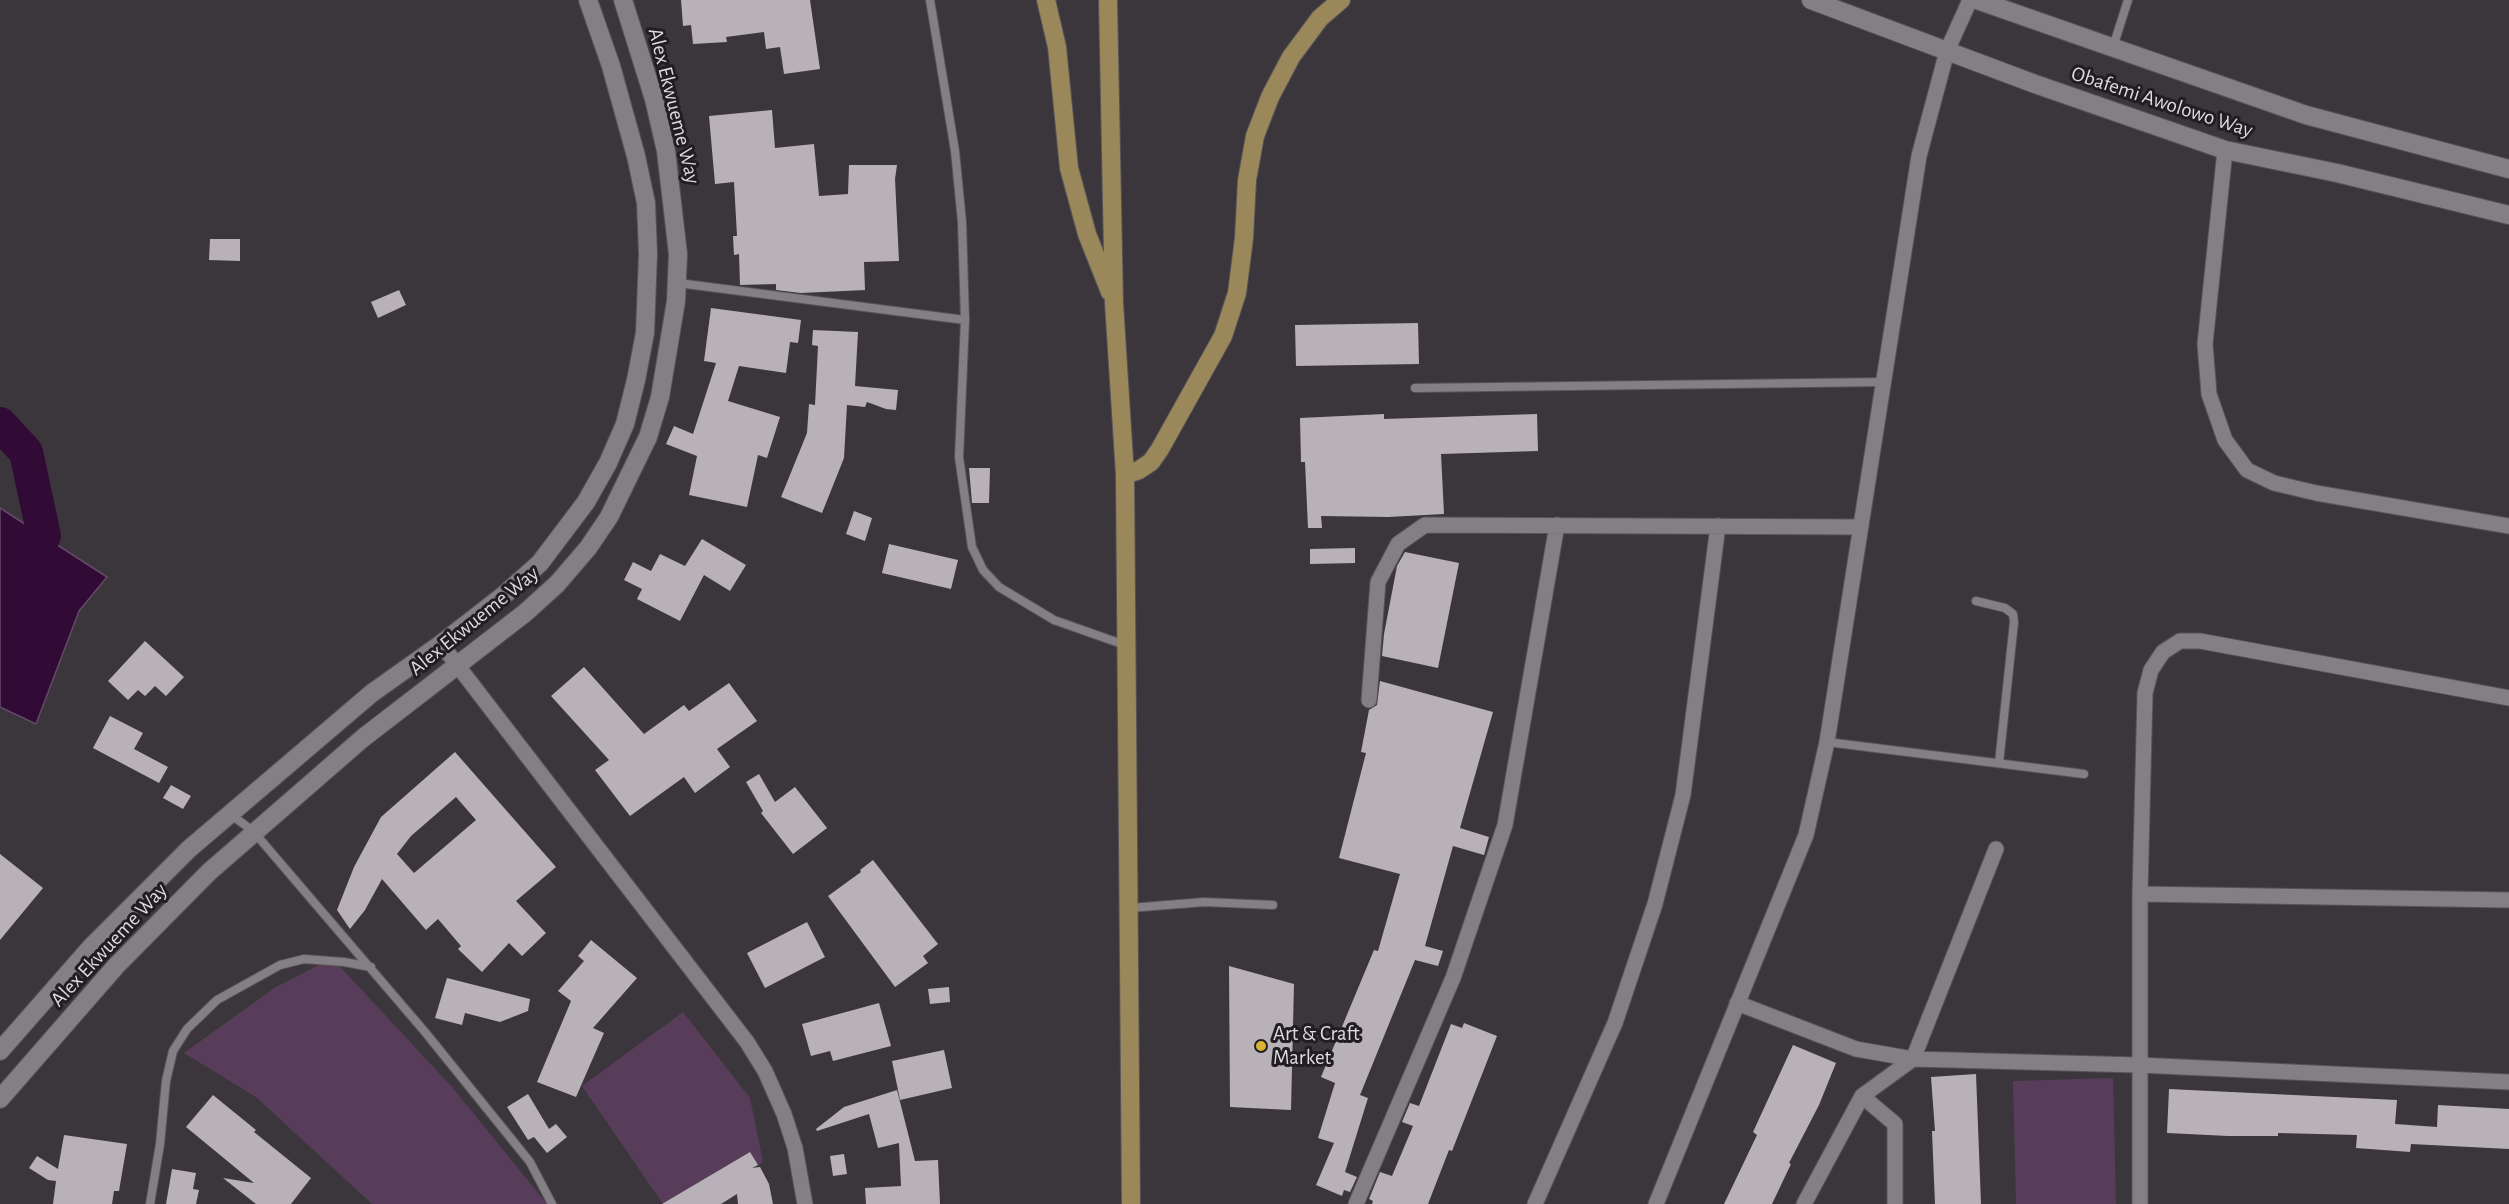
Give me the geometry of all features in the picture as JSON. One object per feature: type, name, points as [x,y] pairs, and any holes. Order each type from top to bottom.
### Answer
[{"type":"main road","points":[[1046,0],[1057,47],[1069,168],[1087,234],[1114,303]]},
{"type":"main road","points":[[1108,0],[1114,303],[1125,475],[1131,1204]]},
{"type":"main road","points":[[1125,475],[1151,462],[1223,336],[1237,293],[1244,238],[1247,180],[1255,136],[1270,97],[1291,57],[1320,18],[1341,0]]},
{"type":"street","name":"Alex Ekwueme Way","points":[[0,1051],[92,946],[189,849],[372,693],[441,644],[504,595],[540,563],[586,502],[608,463],[625,424],[636,380],[648,299],[646,203],[624,108],[588,0]]},
{"type":"street","name":"Alex Ekwueme Way","points":[[0,1099],[116,966],[209,872],[253,831],[363,738],[525,613],[557,584],[588,548],[609,517],[648,437],[660,397],[669,351],[677,283],[677,244],[666,151],[654,99],[623,0]]},
{"type":"street","name":"Obafemi Awolowo Way","points":[[1811,0],[2035,84],[2225,150],[2337,173],[2509,215]]},
{"type":"street","points":[[1656,1204],[1806,835],[1827,742],[1920,156],[1947,51],[1970,0]]},
{"type":"street","name":"Obafemi Awolowo Way","points":[[1977,0],[2306,115],[2509,169]]},
{"type":"street","points":[[2225,150],[2205,344],[2209,394],[2225,440],[2241,463],[2247,470],[2284,486],[2509,526]]},
{"type":"street","points":[[1369,700],[1378,582],[1398,544],[1425,525],[1718,526],[1821,529],[1862,527]]},
{"type":"street","points":[[1356,1204],[1453,978],[1505,825],[1557,525]]},
{"type":"street","points":[[1535,1204],[1615,1023],[1655,904],[1683,795],[1718,526]]},
{"type":"street","points":[[2140,1204],[2138,1065],[2145,693],[2151,670],[2163,652],[2180,642],[2200,640],[2509,698]]},
{"type":"street","points":[[441,644],[747,1042],[765,1071],[784,1114],[795,1148],[805,1204]]},
{"type":"street","points":[[1804,1204],[1862,1096],[1913,1059],[1996,849]]},
{"type":"street","points":[[2140,894],[2509,900]]},
{"type":"street","points":[[1737,1003],[1856,1049],[1913,1059],[2138,1065],[2509,1082]]},
{"type":"street","points":[[1862,1096],[1894,1124],[1894,1204]]},
{"type":"lane","points":[[930,0],[955,151],[962,222],[965,320],[958,457],[972,547],[983,570],[999,587],[1054,620],[1127,646]]},
{"type":"lane","points":[[2113,47],[2128,0]]},
{"type":"lane","points":[[677,283],[965,320]]},
{"type":"lane","points":[[1415,388],[1884,382]]},
{"type":"lane","points":[[1976,601],[2005,608],[2013,614],[1999,763]]},
{"type":"lane","points":[[1827,742],[2084,774]]},
{"type":"lane","points":[[230,814],[253,831],[371,968],[530,1162],[552,1204]]},
{"type":"lane","points":[[1130,908],[1204,903],[1273,905]]},
{"type":"lane","points":[[150,1204],[160,1144],[166,1081],[173,1051],[188,1029],[217,1000],[280,965],[304,959],[344,962],[371,968]]},
{"type":"shaded area","points":[[0,508],[107,577],[79,611],[36,724],[0,707]]},
{"type":"shaded area","points":[[332,958],[452,1087],[547,1204],[372,1204],[256,1097],[184,1053],[276,987]]},
{"type":"shaded area","points":[[683,1012],[750,1098],[763,1162],[699,1204],[663,1204],[582,1086]]},
{"type":"shaded area","points":[[2113,1078],[2116,1204],[2016,1204],[2013,1081]]},
{"type":"building","points":[[681,0],[810,0],[820,69],[784,74],[780,47],[766,49],[764,32],[726,37],[727,42],[693,44],[691,25],[683,26]]},
{"type":"building","points":[[772,110],[775,148],[814,144],[819,196],[848,194],[849,165],[897,165],[895,179],[899,261],[864,262],[865,290],[801,293],[776,290],[776,284],[740,285],[739,254],[734,255],[733,236],[737,236],[734,182],[715,184],[709,116]]},
{"type":"building","points":[[210,239],[240,239],[240,261],[209,260]]},
{"type":"building","points":[[399,290],[406,305],[378,318],[371,302]]},
{"type":"building","points":[[711,308],[801,320],[798,343],[790,342],[786,373],[739,366],[728,401],[780,417],[767,458],[758,455],[747,507],[689,495],[697,456],[666,444],[674,426],[693,434],[716,363],[704,361]]},
{"type":"building","points":[[1418,323],[1419,364],[1296,366],[1295,325]]},
{"type":"building","points":[[813,330],[858,332],[855,386],[898,390],[896,410],[867,402],[865,407],[847,405],[844,458],[822,513],[781,497],[807,433],[809,404],[815,405],[818,346],[812,345]]},
{"type":"building","points":[[1384,414],[1384,419],[1537,414],[1538,451],[1441,454],[1444,514],[1388,517],[1321,516],[1322,528],[1308,528],[1305,462],[1301,462],[1300,418]]},
{"type":"building","points":[[969,468],[990,468],[989,503],[972,503]]},
{"type":"building","points":[[854,511],[872,518],[865,541],[846,534]]},
{"type":"building","points":[[702,539],[746,565],[730,591],[704,575],[680,621],[637,599],[642,589],[624,580],[633,562],[651,571],[660,554],[685,566]]},
{"type":"building","points":[[889,544],[958,560],[951,589],[882,573]]},
{"type":"building","points":[[1355,548],[1355,563],[1310,564],[1310,549]]},
{"type":"building","points":[[1405,552],[1459,563],[1438,668],[1382,656],[1397,566]]},
{"type":"building","points":[[145,641],[184,677],[166,696],[155,686],[145,696],[138,690],[128,700],[108,681]]},
{"type":"building","points":[[584,667],[644,734],[684,705],[689,711],[729,683],[757,721],[717,749],[730,767],[695,793],[684,777],[630,816],[595,770],[609,760],[551,696]]},
{"type":"building","points":[[1380,681],[1493,712],[1460,828],[1489,837],[1484,855],[1453,846],[1425,946],[1443,951],[1438,966],[1415,960],[1360,1095],[1368,1098],[1345,1172],[1357,1177],[1350,1192],[1344,1190],[1342,1196],[1316,1185],[1334,1143],[1318,1138],[1335,1083],[1321,1077],[1374,950],[1378,951],[1400,874],[1339,858],[1366,753],[1361,752],[1369,710],[1377,705]]},
{"type":"building","points":[[110,716],[143,733],[134,749],[168,767],[159,783],[93,748]]},
{"type":"building","points":[[455,752],[556,867],[516,901],[546,933],[522,956],[509,943],[482,972],[458,949],[461,946],[438,919],[426,930],[382,879],[365,910],[350,929],[337,910],[354,867],[381,817]],"holes":[[[456,797],[476,820],[414,873],[397,854],[411,836]]]},
{"type":"building","points":[[759,774],[775,802],[795,787],[827,828],[793,854],[761,813],[763,811],[746,782]]},
{"type":"building","points":[[171,785],[191,796],[183,809],[163,798]]},
{"type":"building","points":[[0,854],[43,888],[0,940]]},
{"type":"building","points":[[873,860],[938,944],[923,956],[928,963],[895,987],[828,896],[861,872],[860,870]]},
{"type":"building","points":[[807,922],[825,957],[765,988],[747,953]]},
{"type":"building","points":[[591,940],[637,978],[593,1028],[604,1033],[576,1097],[537,1082],[571,1001],[558,991],[584,961],[578,956]]},
{"type":"building","name":"Art & Craft Market","points":[[1229,966],[1294,984],[1291,1110],[1230,1107]]},
{"type":"building","points":[[447,978],[530,999],[528,1011],[500,1022],[465,1013],[462,1025],[435,1018]]},
{"type":"building","points":[[949,987],[950,1002],[930,1004],[928,989]]},
{"type":"building","points":[[879,1003],[891,1046],[833,1061],[830,1051],[811,1056],[802,1024]]},
{"type":"building","points":[[1464,1023],[1497,1036],[1452,1151],[1449,1150],[1428,1204],[1372,1204],[1373,1201],[1369,1199],[1380,1172],[1392,1176],[1413,1126],[1402,1122],[1410,1103],[1419,1106],[1451,1024],[1462,1028]]},
{"type":"building","points":[[1793,1045],[1836,1063],[1819,1105],[1789,1163],[1791,1164],[1772,1204],[1724,1204],[1757,1135],[1753,1132]]},
{"type":"building","points":[[944,1050],[952,1088],[900,1100],[892,1061]]},
{"type":"building","points":[[1976,1074],[1981,1204],[1935,1204],[1932,1131],[1935,1131],[1931,1077]]},
{"type":"building","points":[[2169,1089],[2397,1100],[2395,1124],[2437,1127],[2438,1105],[2509,1109],[2509,1149],[2411,1144],[2410,1152],[2356,1148],[2357,1135],[2278,1133],[2278,1136],[2228,1136],[2167,1133]]},
{"type":"building","points":[[897,1090],[915,1161],[938,1160],[940,1204],[866,1204],[865,1188],[901,1186],[899,1143],[878,1148],[869,1114],[817,1131],[816,1129],[844,1107]]},
{"type":"building","points":[[528,1094],[549,1129],[556,1124],[567,1137],[547,1153],[534,1137],[528,1140],[507,1107]]},
{"type":"building","points":[[213,1095],[311,1178],[291,1204],[256,1204],[223,1178],[254,1183],[186,1127]]},
{"type":"building","points":[[64,1135],[127,1144],[119,1191],[114,1191],[112,1204],[53,1204],[56,1181],[48,1180],[29,1168],[37,1156],[58,1169]]},
{"type":"building","points":[[750,1152],[758,1165],[752,1168],[760,1167],[769,1184],[773,1204],[738,1204],[737,1194],[721,1204],[662,1204]]},
{"type":"building","points":[[844,1154],[847,1174],[833,1176],[830,1156]]},
{"type":"building","points":[[172,1169],[196,1173],[193,1189],[199,1190],[196,1204],[166,1204]]},
{"type":"waterway","points":[[0,424],[26,452],[44,536]]},
{"type":"place","name":"Art & Craft Market","points":[[1261,1046]]}]
